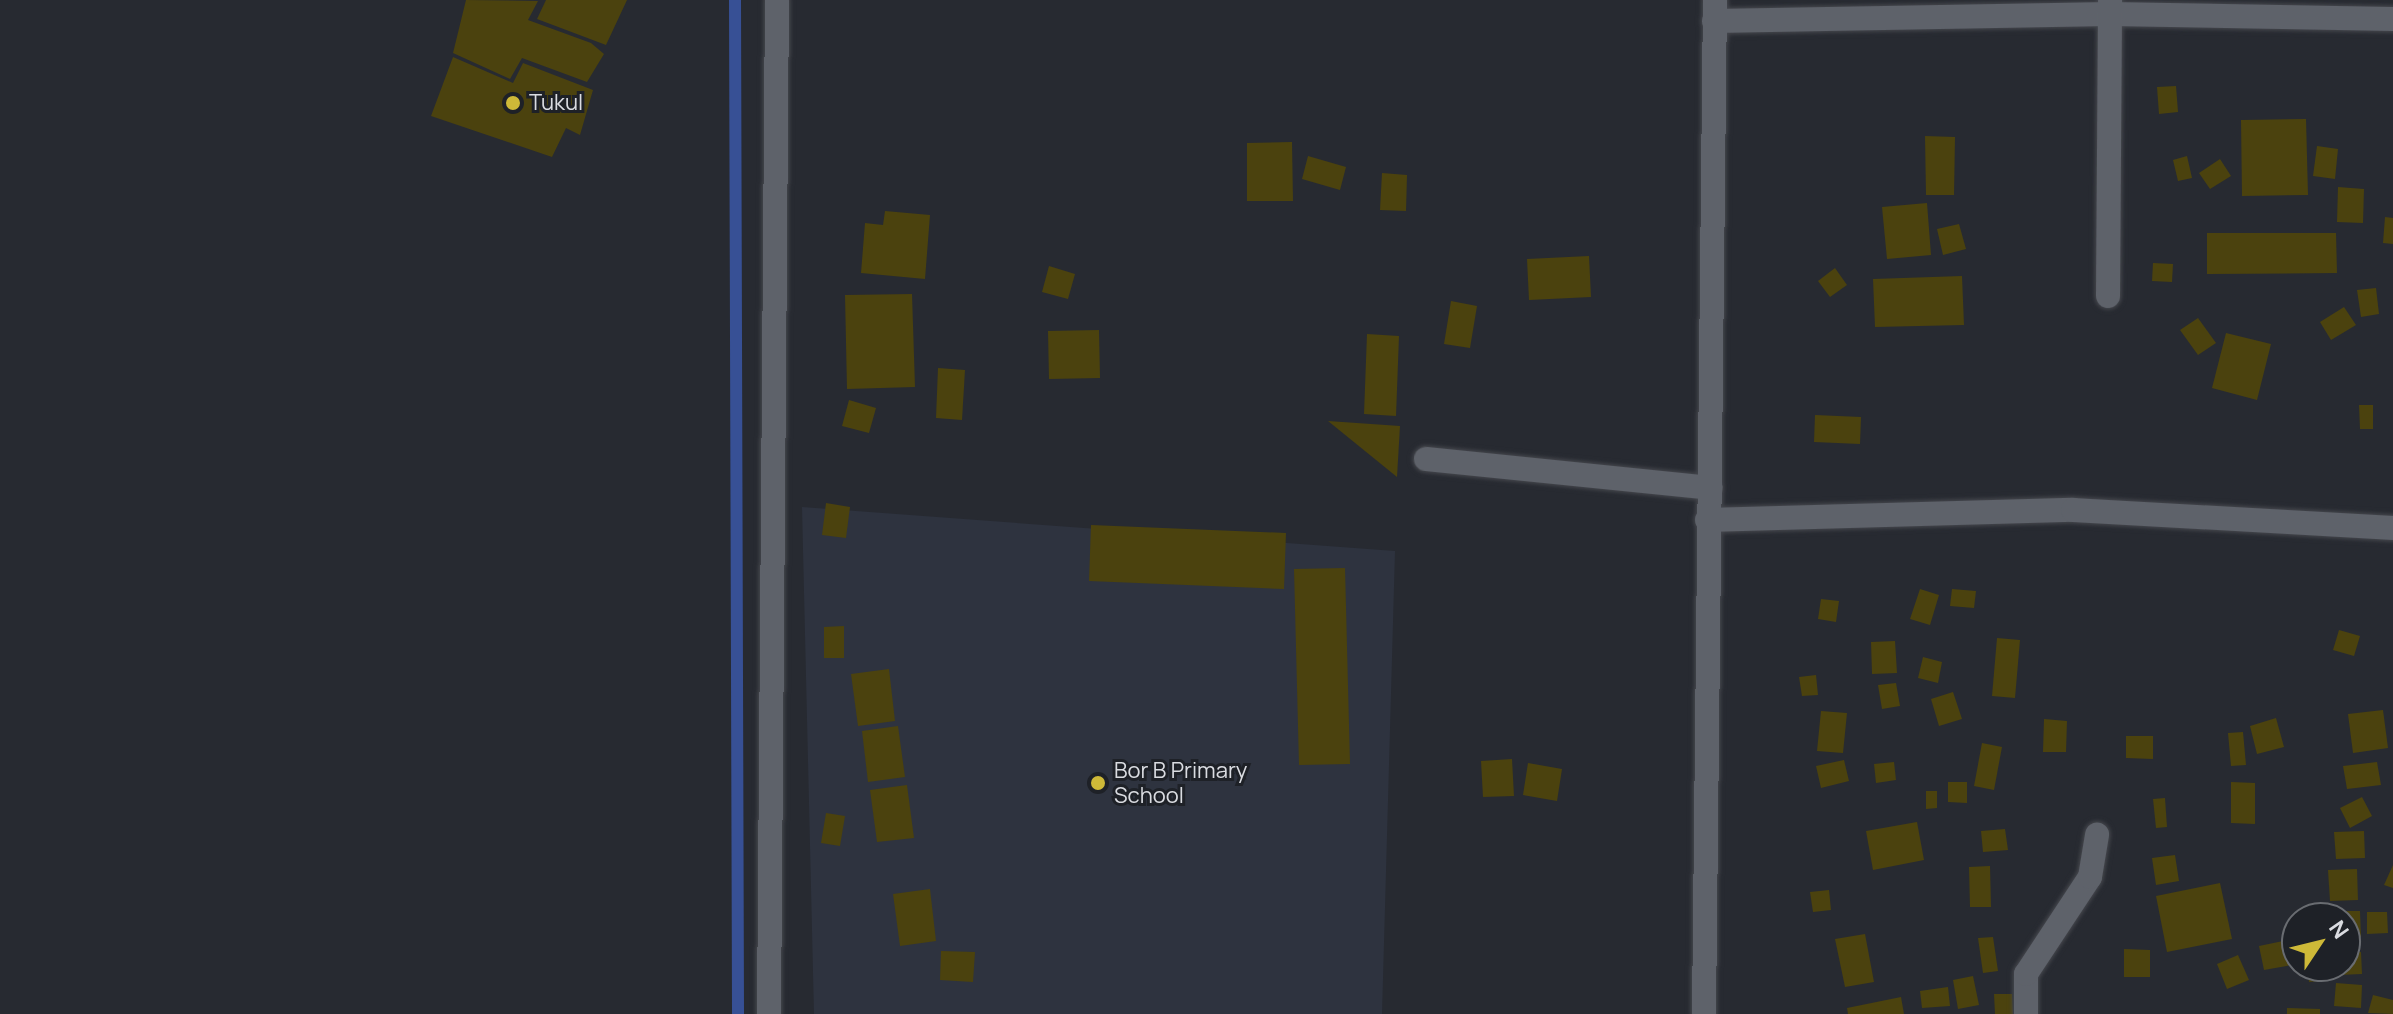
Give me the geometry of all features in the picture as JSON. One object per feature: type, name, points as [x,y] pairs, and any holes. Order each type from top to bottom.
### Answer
[{"type":"street","points":[[769,1014],[777,0]]},
{"type":"street","points":[[2108,296],[2110,7]]},
{"type":"street","points":[[1704,1014],[1707,520],[1711,488],[1715,10],[2110,7],[2393,19]]},
{"type":"street","points":[[1426,459],[1711,488]]},
{"type":"street","points":[[1707,520],[2073,510],[2393,528]]},
{"type":"street","points":[[2026,1014],[2026,974],[2090,877],[2097,835]]},
{"type":"shaded area","name":"Bor B Primary School","points":[[802,507],[1395,551],[1382,1014],[814,1014]]},
{"type":"building","name":"Tukul","points":[[466,0],[538,1],[528,20],[591,43],[604,54],[587,82],[522,58],[510,79],[453,53]]},
{"type":"building","name":"Tukul","points":[[546,0],[627,0],[606,45],[537,19]]},
{"type":"building","name":"Tukul","points":[[453,57],[513,83],[523,63],[593,90],[580,135],[566,128],[552,157],[431,116]]},
{"type":"building","points":[[2176,86],[2178,112],[2159,114],[2157,87]]},
{"type":"building","points":[[2306,119],[2308,195],[2242,196],[2241,120]]},
{"type":"building","points":[[1925,136],[1955,137],[1954,195],[1926,195]]},
{"type":"building","points":[[1292,142],[1293,201],[1247,201],[1247,143]]},
{"type":"building","points":[[2317,146],[2338,149],[2335,179],[2313,176]]},
{"type":"building","points":[[1308,156],[1346,167],[1340,190],[1302,179]]},
{"type":"building","points":[[2187,156],[2192,178],[2178,181],[2173,160]]},
{"type":"building","points":[[2220,159],[2231,176],[2210,189],[2199,173]]},
{"type":"building","points":[[1382,173],[1407,175],[1406,211],[1380,210]]},
{"type":"building","points":[[2338,187],[2364,189],[2363,223],[2337,222]]},
{"type":"building","points":[[1927,203],[1931,255],[1887,259],[1882,207]]},
{"type":"building","points":[[885,211],[930,215],[925,279],[861,273],[865,223],[883,225]]},
{"type":"building","points":[[2385,217],[2393,218],[2393,244],[2383,243]]},
{"type":"building","points":[[1959,224],[1966,249],[1943,255],[1937,229]]},
{"type":"building","points":[[2207,233],[2336,233],[2337,273],[2207,274]]},
{"type":"building","points":[[1589,256],[1591,297],[1529,300],[1527,259]]},
{"type":"building","points":[[2153,263],[2173,264],[2172,282],[2152,281]]},
{"type":"building","points":[[1049,266],[1075,274],[1068,299],[1042,292]]},
{"type":"building","points":[[1835,268],[1847,285],[1830,297],[1818,281]]},
{"type":"building","points":[[1962,276],[1964,325],[1875,327],[1873,279]]},
{"type":"building","points":[[2376,288],[2379,314],[2361,317],[2357,290]]},
{"type":"building","points":[[912,294],[915,387],[847,389],[845,295]]},
{"type":"building","points":[[1451,301],[1477,306],[1470,348],[1444,344]]},
{"type":"building","points":[[2344,307],[2356,325],[2331,340],[2320,322]]},
{"type":"building","points":[[2198,318],[2216,343],[2198,355],[2180,330]]},
{"type":"building","points":[[1099,330],[1100,378],[1049,379],[1048,331]]},
{"type":"building","points":[[2226,333],[2271,344],[2257,400],[2212,388]]},
{"type":"building","points":[[1367,334],[1399,336],[1396,416],[1364,414]]},
{"type":"building","points":[[938,368],[965,370],[962,420],[936,418]]},
{"type":"building","points":[[849,400],[876,408],[869,433],[842,426]]},
{"type":"building","points":[[2359,405],[2373,405],[2373,429],[2360,429]]},
{"type":"building","points":[[1815,415],[1861,417],[1860,444],[1814,442]]},
{"type":"building","points":[[1328,421],[1400,426],[1397,477]]},
{"type":"building","points":[[826,503],[850,507],[846,538],[822,535]]},
{"type":"building","points":[[1091,525],[1286,533],[1284,589],[1089,581]]},
{"type":"building","points":[[1345,568],[1350,764],[1299,765],[1294,569]]},
{"type":"building","points":[[1920,589],[1939,595],[1930,625],[1910,619]]},
{"type":"building","points":[[1952,589],[1976,591],[1974,608],[1950,606]]},
{"type":"building","points":[[1821,599],[1839,601],[1836,622],[1818,619]]},
{"type":"building","points":[[844,626],[844,658],[824,658],[824,627]]},
{"type":"building","points":[[2339,630],[2360,636],[2354,656],[2333,650]]},
{"type":"building","points":[[1997,638],[2020,640],[2015,698],[1992,696]]},
{"type":"building","points":[[1895,641],[1897,673],[1872,674],[1871,642]]},
{"type":"building","points":[[1923,657],[1942,662],[1938,683],[1918,678]]},
{"type":"building","points":[[889,669],[895,721],[858,726],[851,674]]},
{"type":"building","points":[[1816,675],[1818,695],[1802,696],[1799,677]]},
{"type":"building","points":[[1896,683],[1900,706],[1882,709],[1878,685]]},
{"type":"building","points":[[1953,692],[1962,719],[1939,726],[1931,699]]},
{"type":"building","points":[[2383,710],[2388,748],[2353,753],[2348,714]]},
{"type":"building","points":[[1821,711],[1847,713],[1843,753],[1817,751]]},
{"type":"building","points":[[2276,718],[2284,747],[2257,754],[2250,726]]},
{"type":"building","points":[[2044,719],[2067,721],[2066,752],[2043,752]]},
{"type":"building","points":[[898,726],[905,777],[868,782],[862,731]]},
{"type":"building","points":[[2243,732],[2246,765],[2231,766],[2228,733]]},
{"type":"building","points":[[2126,736],[2153,736],[2153,759],[2126,758]]},
{"type":"building","points":[[1982,743],[2002,747],[1994,790],[1974,786]]},
{"type":"building","points":[[1512,759],[1514,796],[1483,797],[1481,761]]},
{"type":"building","points":[[1844,760],[1849,781],[1821,788],[1816,766]]},
{"type":"building","points":[[1894,762],[1896,780],[1876,783],[1874,764]]},
{"type":"building","points":[[2377,762],[2381,785],[2347,789],[2343,766]]},
{"type":"building","points":[[1528,763],[1562,769],[1557,801],[1523,795]]},
{"type":"building","points":[[1948,782],[1967,782],[1967,803],[1948,802]]},
{"type":"building","points":[[2231,782],[2255,783],[2255,824],[2231,823]]},
{"type":"building","points":[[907,785],[914,838],[877,842],[870,790]]},
{"type":"building","points":[[1926,791],[1937,791],[1937,808],[1926,809]]},
{"type":"building","points":[[2362,797],[2372,816],[2350,828],[2340,808]]},
{"type":"building","points":[[2165,798],[2167,827],[2156,828],[2153,799]]},
{"type":"building","points":[[826,813],[845,816],[840,846],[821,843]]},
{"type":"building","points":[[1917,822],[1924,860],[1873,870],[1866,831]]},
{"type":"building","points":[[2005,829],[2008,850],[1983,852],[1981,831]]},
{"type":"building","points":[[2364,831],[2365,858],[2336,859],[2334,832]]},
{"type":"building","points":[[2175,855],[2179,881],[2156,885],[2152,858]]},
{"type":"building","points":[[2393,865],[2393,888],[2384,885]]},
{"type":"building","points":[[1990,866],[1991,907],[1970,907],[1969,867]]},
{"type":"building","points":[[2357,869],[2358,900],[2330,901],[2328,870]]},
{"type":"building","points":[[2220,883],[2232,939],[2167,952],[2156,896]]},
{"type":"building","points":[[930,889],[936,941],[900,946],[893,894]]},
{"type":"building","points":[[1829,890],[1831,910],[1813,912],[1810,892]]},
{"type":"building","points":[[2367,912],[2387,912],[2388,933],[2367,934]]},
{"type":"building","points":[[1865,934],[1874,982],[1845,987],[1835,939]]},
{"type":"building","points":[[1993,937],[1998,971],[1983,973],[1978,938]]},
{"type":"building","points":[[2281,941],[2281,967],[2264,970],[2259,946]]},
{"type":"building","points":[[2124,949],[2150,950],[2150,977],[2124,977]]},
{"type":"building","points":[[941,951],[975,952],[973,982],[940,980]]},
{"type":"building","points":[[2238,955],[2249,980],[2227,989],[2217,964]]},
{"type":"building","points":[[1973,976],[1979,1005],[1958,1009],[1953,980]]},
{"type":"building","points":[[2336,983],[2362,985],[2361,1008],[2334,1006]]},
{"type":"building","points":[[1948,987],[1950,1006],[1922,1008],[1920,991]]},
{"type":"building","points":[[1994,994],[2012,994],[2013,1014],[1995,1014]]},
{"type":"building","points":[[2373,995],[2393,1000],[2393,1014],[2368,1013]]},
{"type":"building","points":[[1901,997],[1904,1014],[1848,1014],[1847,1008]]},
{"type":"building","points":[[2287,1008],[2320,1009],[2320,1014],[2287,1014]]},
{"type":"waterway","points":[[735,0],[738,1014]]},
{"type":"place","name":"Tukul","points":[[513,103]]},
{"type":"place","name":"Bor B Primary School","points":[[1098,783]]}]
